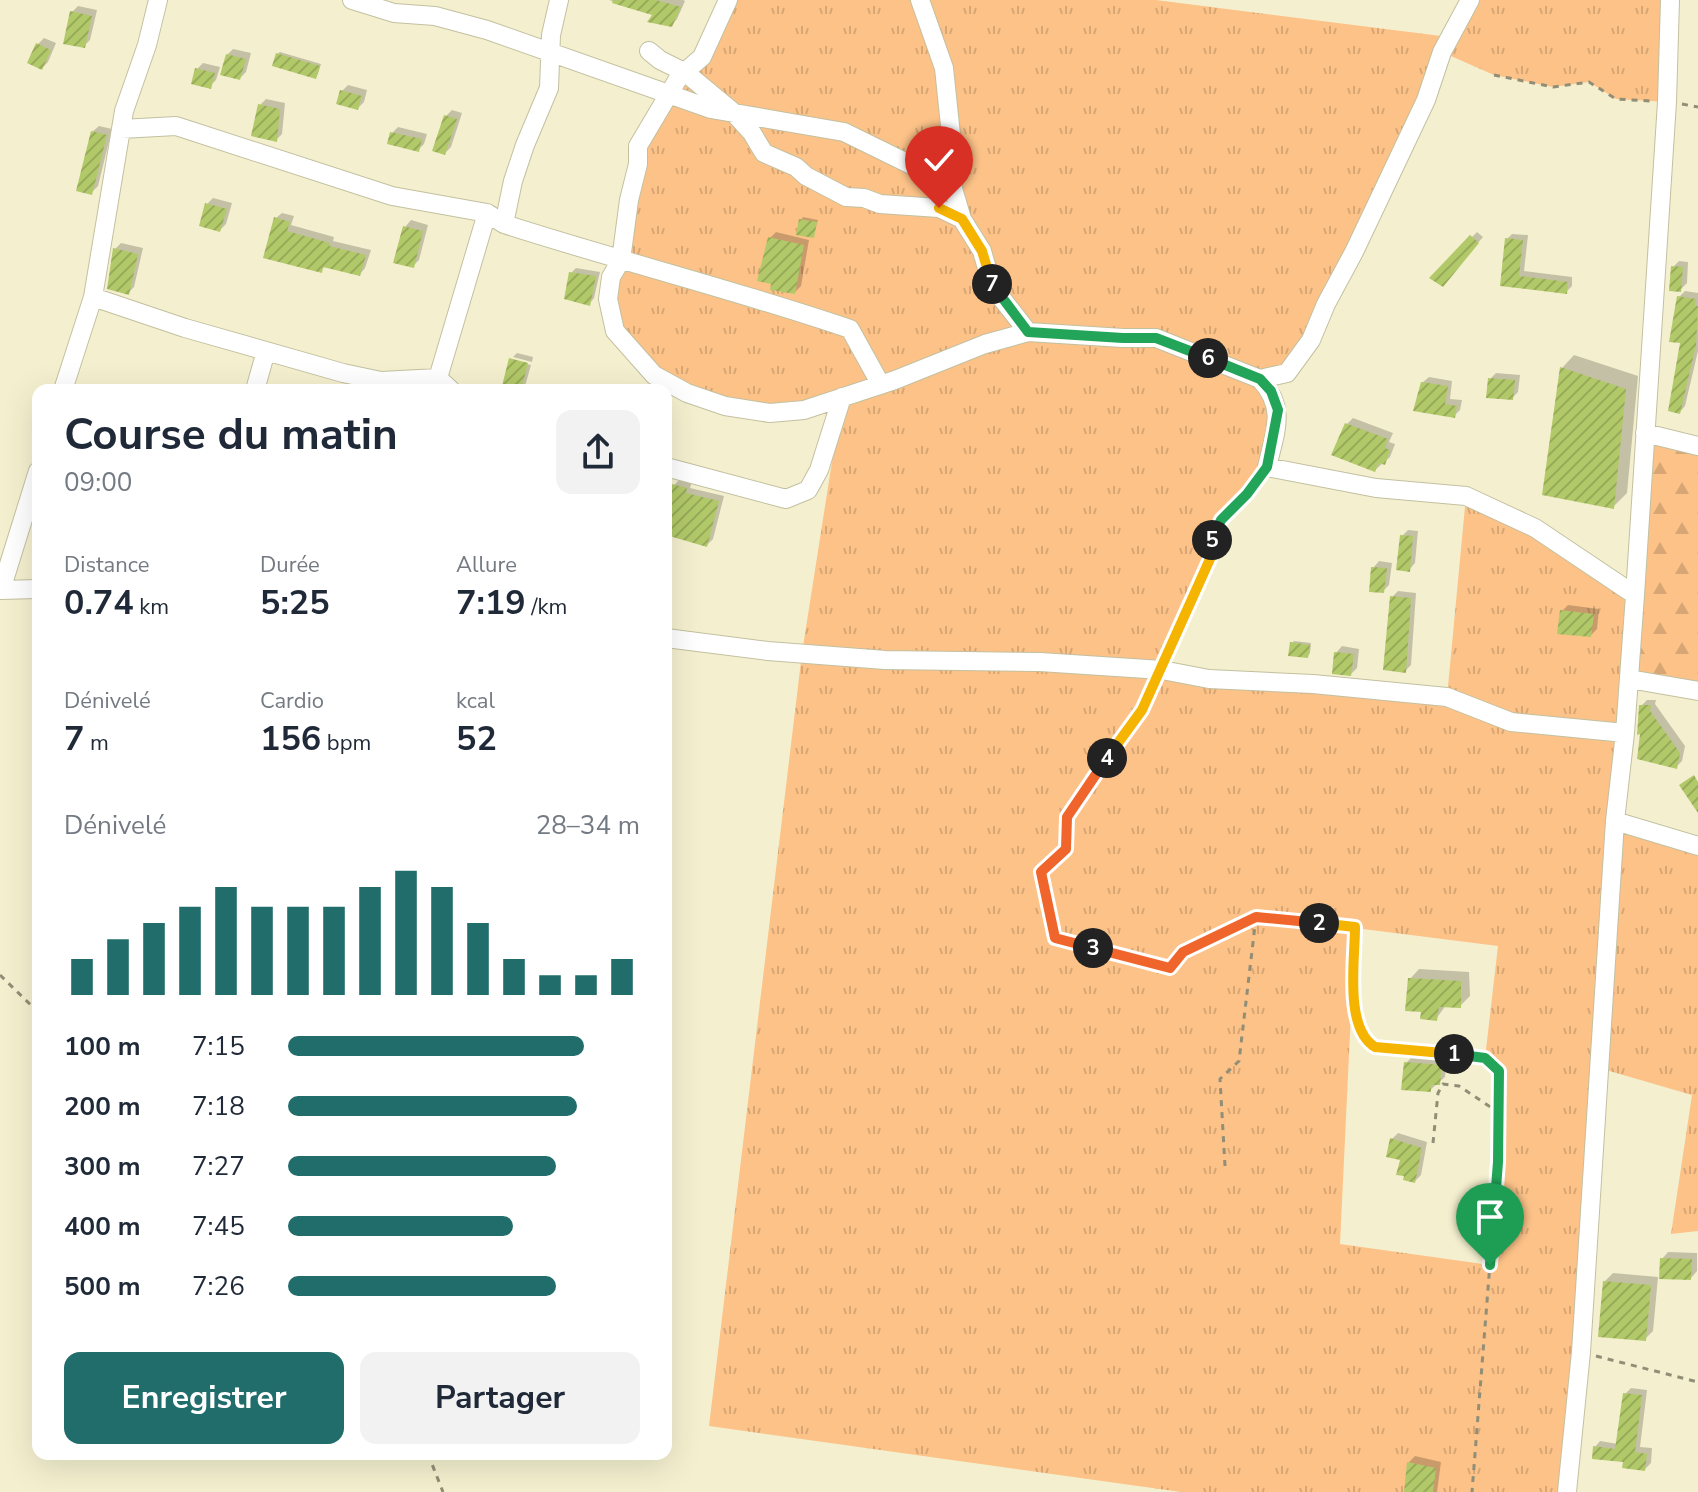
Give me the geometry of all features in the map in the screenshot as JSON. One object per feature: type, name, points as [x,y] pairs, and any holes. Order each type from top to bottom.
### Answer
[{"type":"street","points":[[65,384],[93,297],[124,111],[147,45],[158,0]]},
{"type":"street","points":[[504,224],[513,181],[549,88],[551,35],[559,0]]},
{"type":"street","points":[[670,384],[654,375],[615,331],[608,299],[611,277],[621,260],[629,200],[638,164],[638,146],[679,77],[702,57],[728,0]]},
{"type":"street","points":[[920,0],[944,68],[956,157],[952,185],[962,219],[982,251],[990,279],[999,295],[1028,332]]},
{"type":"street","points":[[1260,379],[1287,373],[1311,340],[1426,100],[1442,52],[1470,0]]},
{"type":"street","points":[[1567,1492],[1581,1352],[1615,821],[1635,595],[1667,102],[1670,0]]},
{"type":"street","points":[[357,1],[394,13],[435,16],[487,30],[711,109],[844,132],[952,185]]},
{"type":"street","points":[[649,51],[686,73],[733,112],[752,133],[764,153],[796,167],[806,176],[846,197],[864,198],[880,204],[939,208],[962,219]]},
{"type":"street","points":[[121,129],[176,126],[392,196],[487,213],[504,224],[850,329],[881,385]]},
{"type":"street","points":[[93,297],[185,328],[381,381],[444,384],[487,213]]},
{"type":"street","points":[[672,385],[725,406],[770,413],[804,410],[881,385],[985,344],[1028,332],[1156,338],[1260,379],[1271,391],[1278,410],[1267,467],[1376,488],[1466,496],[1535,528],[1635,595]]},
{"type":"street","points":[[257,384],[266,351]]},
{"type":"street","points":[[672,469],[786,499],[808,490],[819,470],[842,397]]},
{"type":"street","points":[[1645,433],[1698,446]]},
{"type":"street","points":[[32,490],[1,590],[32,589]]},
{"type":"street","points":[[672,639],[768,651],[885,660],[1040,662],[1162,670],[1209,679],[1313,684],[1447,697],[1511,722],[1625,733]]},
{"type":"street","points":[[1629,679],[1698,691]]},
{"type":"street","points":[[1615,821],[1698,846]]},
{"type":"path","points":[[1494,75],[1553,87],[1589,82],[1616,99],[1698,107]]},
{"type":"path","points":[[1267,467],[1247,494],[1221,520],[1213,537],[1210,559],[1142,710],[1067,817],[1066,849],[1041,872],[1055,938],[1170,968],[1183,952],[1256,917],[1355,927],[1353,1007],[1365,1041],[1375,1047],[1485,1058],[1499,1071],[1498,1162],[1472,1492]]},
{"type":"path","points":[[1225,1166],[1220,1079],[1239,1061],[1256,917]]},
{"type":"path","points":[[0,975],[32,1006]]},
{"type":"path","points":[[1433,1143],[1438,1093],[1443,1084],[1459,1086],[1498,1112]]},
{"type":"path","points":[[1581,1352],[1698,1382]]},
{"type":"path","points":[[430,1460],[443,1492]]},
{"type":"green space","points":[[726,0],[1156,0],[1449,37],[1465,0],[1670,0],[1667,102],[1616,99],[1589,82],[1553,87],[1494,75],[1444,53],[1287,373],[1261,379],[1278,410],[1267,467],[1247,494],[1221,520],[1213,537],[1210,559],[1162,670],[1447,697],[1466,496],[1635,595],[1618,821],[1698,846],[1698,1231],[1671,1234],[1692,1095],[1599,1068],[1566,1492],[1181,1492],[709,1426],[802,653],[842,398],[780,412],[687,393],[624,342],[608,299],[638,146]],"holes":[[[1355,928],[1498,946],[1485,1058],[1499,1071],[1498,1162],[1490,1265],[1340,1244]]]},
{"type":"green space","points":[[1645,433],[1698,446],[1698,691],[1629,679]]},
{"type":"building","points":[[613,0],[656,0],[681,7],[672,27],[647,22],[652,15],[612,3]]},
{"type":"building","points":[[70,11],[92,16],[85,48],[63,44]]},
{"type":"building","points":[[36,43],[51,50],[42,70],[27,63]]},
{"type":"building","points":[[276,53],[320,66],[316,79],[272,66]]},
{"type":"building","points":[[226,54],[246,59],[240,80],[220,75]]},
{"type":"building","points":[[195,68],[215,73],[211,89],[191,84]]},
{"type":"building","points":[[340,90],[362,96],[358,110],[336,104]]},
{"type":"building","points":[[258,104],[280,109],[277,142],[251,136]]},
{"type":"building","points":[[444,115],[457,119],[445,155],[432,151]]},
{"type":"building","points":[[91,131],[107,135],[92,195],[76,191]]},
{"type":"building","points":[[390,132],[422,139],[419,152],[387,144]]},
{"type":"building","points":[[205,203],[227,209],[220,232],[199,226]]},
{"type":"building","points":[[274,217],[290,222],[287,231],[366,255],[360,276],[323,267],[322,273],[263,258]]},
{"type":"building","points":[[799,219],[817,222],[814,238],[796,235]]},
{"type":"building","points":[[403,226],[423,231],[414,268],[393,263]]},
{"type":"building","points":[[1470,235],[1479,243],[1443,287],[1429,278]]},
{"type":"building","points":[[768,237],[804,245],[795,294],[770,290],[771,284],[757,281]]},
{"type":"building","points":[[1505,238],[1523,240],[1519,276],[1568,282],[1567,294],[1500,286]]},
{"type":"building","points":[[113,248],[138,254],[129,295],[107,289]]},
{"type":"building","points":[[1671,266],[1683,267],[1681,292],[1669,291]]},
{"type":"building","points":[[569,272],[596,276],[590,306],[564,299]]},
{"type":"building","points":[[1677,296],[1696,299],[1695,306],[1698,306],[1696,345],[1680,414],[1668,411],[1680,343],[1669,342]]},
{"type":"building","points":[[509,358],[528,363],[523,384],[502,384]]},
{"type":"building","points":[[1560,367],[1626,389],[1614,509],[1542,495]]},
{"type":"building","points":[[1488,378],[1515,380],[1513,400],[1486,398]]},
{"type":"building","points":[[1421,382],[1448,386],[1445,404],[1457,406],[1455,418],[1413,411]]},
{"type":"building","points":[[1345,423],[1388,439],[1385,448],[1390,450],[1385,465],[1379,463],[1375,472],[1331,455]]},
{"type":"building","points":[[672,484],[687,488],[686,493],[719,501],[707,547],[672,537]]},
{"type":"building","points":[[1400,535],[1413,536],[1410,572],[1396,570]]},
{"type":"building","points":[[1371,567],[1387,568],[1384,593],[1369,592]]},
{"type":"building","points":[[1390,596],[1411,598],[1406,673],[1383,670]]},
{"type":"building","points":[[1560,610],[1594,614],[1591,637],[1557,634]]},
{"type":"building","points":[[1290,642],[1310,645],[1308,658],[1288,656]]},
{"type":"building","points":[[1334,652],[1354,654],[1351,676],[1332,674]]},
{"type":"building","points":[[1639,705],[1651,705],[1650,711],[1680,753],[1677,769],[1637,759]]},
{"type":"building","points":[[1694,775],[1698,782],[1698,813],[1679,785]]},
{"type":"building","points":[[1408,978],[1461,981],[1461,1008],[1439,1007],[1437,1021],[1420,1019],[1421,1012],[1405,1011]]},
{"type":"building","points":[[1404,1062],[1442,1065],[1440,1085],[1431,1085],[1431,1092],[1401,1090]]},
{"type":"building","points":[[1390,1138],[1422,1148],[1415,1183],[1396,1175],[1400,1160],[1386,1157]]},
{"type":"building","points":[[1660,1258],[1692,1259],[1691,1280],[1659,1279]]},
{"type":"building","points":[[1603,1281],[1651,1285],[1646,1341],[1598,1337]]},
{"type":"building","points":[[1623,1393],[1642,1395],[1635,1452],[1647,1454],[1645,1471],[1622,1468],[1623,1462],[1592,1459],[1593,1446],[1615,1449]]},
{"type":"building","points":[[1407,1462],[1436,1468],[1433,1492],[1404,1492]]},
{"type":"route","points":[[939,208],[962,219],[982,251],[990,279],[999,295],[1028,332],[1156,338],[1260,379],[1271,391],[1278,410],[1267,467],[1247,494],[1221,520],[1213,537],[1210,559],[1142,710],[1067,817],[1066,849],[1041,872],[1055,938],[1170,968],[1183,952],[1256,917],[1355,927],[1353,1007],[1365,1041],[1375,1047],[1485,1058],[1499,1071],[1498,1162],[1490,1265]]}]
